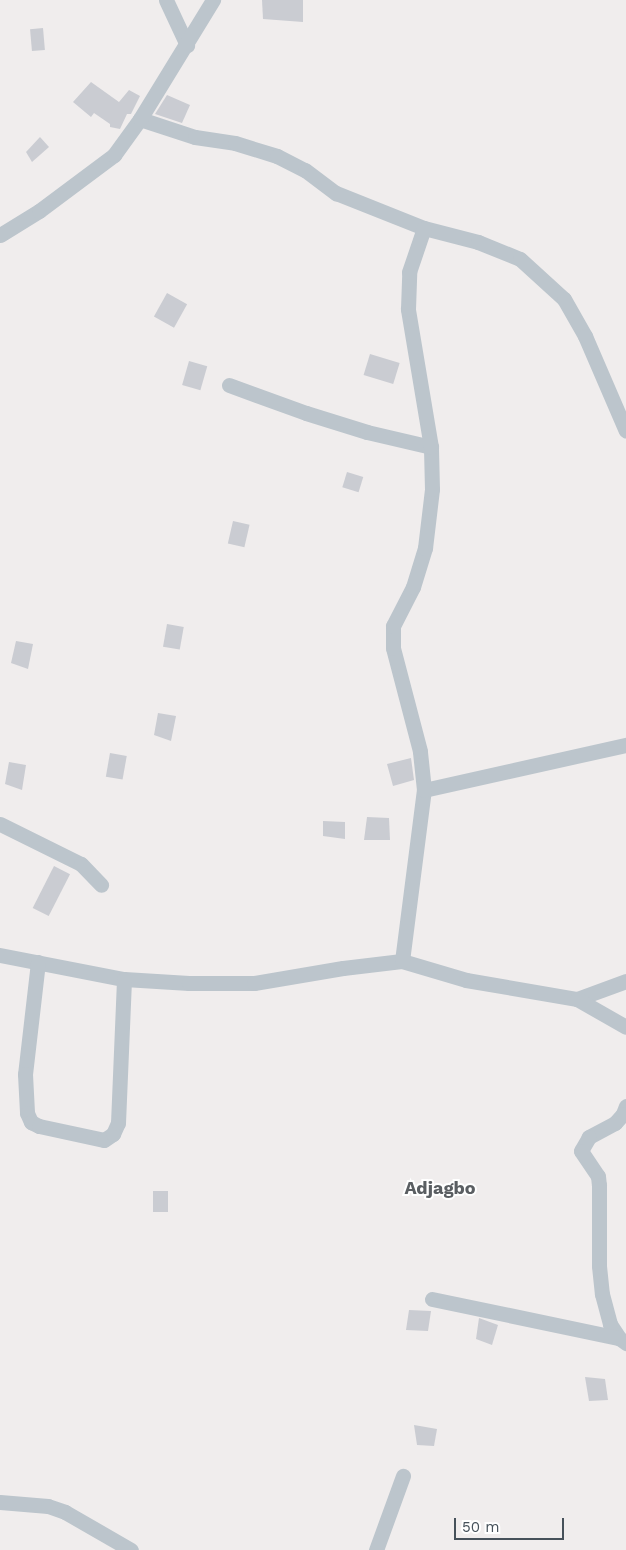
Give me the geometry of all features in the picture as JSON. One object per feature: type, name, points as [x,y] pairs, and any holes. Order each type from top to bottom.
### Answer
[{"type":"street","points":[[166,0],[187,45]]},
{"type":"street","points":[[0,235],[39,210],[114,155],[140,119],[214,0]]},
{"type":"street","points":[[140,119],[195,137],[235,143],[277,156],[305,170],[336,193],[424,228],[478,242],[520,259],[564,298],[585,336],[626,431]]},
{"type":"street","points":[[402,961],[424,790],[420,752],[393,648],[393,626],[413,587],[425,548],[432,488],[431,447],[408,310],[409,272],[424,228]]},
{"type":"street","points":[[229,385],[306,413],[367,432],[431,447]]},
{"type":"street","points":[[424,790],[626,746]]},
{"type":"street","points":[[0,824],[81,864],[100,885]]},
{"type":"street","points":[[0,955],[124,979],[254,984],[343,968],[402,961],[466,980],[578,999],[626,1027]]},
{"type":"street","points":[[38,962],[25,1074],[27,1113],[32,1122],[39,1126],[104,1140],[113,1134],[118,1123],[124,979]]},
{"type":"street","points":[[578,999],[626,981]]},
{"type":"street","points":[[623,1340],[610,1324],[602,1294],[599,1266],[601,1216],[598,1176],[581,1150],[589,1137],[615,1124],[623,1114],[626,1106]]},
{"type":"street","points":[[432,1299],[623,1340]]},
{"type":"street","points":[[376,1550],[403,1476]]},
{"type":"street","points":[[0,1502],[48,1506],[65,1512],[131,1550]]},
{"type":"building","points":[[262,0],[303,0],[303,22],[263,19]]},
{"type":"building","points":[[43,28],[45,50],[32,51],[30,29]]},
{"type":"building","points":[[91,82],[119,102],[129,90],[140,96],[131,114],[127,114],[120,129],[110,127],[110,124],[94,113],[91,117],[73,102]]},
{"type":"building","points":[[167,95],[190,105],[182,123],[155,114]]},
{"type":"building","points":[[40,137],[49,147],[32,162],[26,152]]},
{"type":"building","points":[[167,293],[187,304],[174,328],[154,317]]},
{"type":"building","points":[[370,354],[400,363],[393,384],[364,375]]},
{"type":"building","points":[[189,361],[207,366],[200,390],[182,385]]},
{"type":"building","points":[[347,472],[363,477],[359,492],[342,487]]},
{"type":"building","points":[[233,521],[250,525],[244,547],[228,543]]},
{"type":"building","points":[[167,624],[184,627],[180,650],[163,647]]},
{"type":"building","points":[[16,641],[33,644],[28,669],[11,663]]},
{"type":"building","points":[[158,713],[176,716],[171,741],[154,735]]},
{"type":"building","points":[[110,753],[127,756],[123,780],[106,777]]},
{"type":"building","points":[[411,758],[414,780],[393,786],[387,764]]},
{"type":"building","points":[[9,762],[26,765],[22,790],[5,784]]},
{"type":"building","points":[[367,817],[389,818],[390,840],[364,840]]},
{"type":"building","points":[[323,821],[345,822],[345,839],[323,836]]},
{"type":"building","points":[[54,866],[70,874],[49,916],[33,908]]},
{"type":"building","points":[[153,1191],[168,1191],[168,1212],[153,1212]]},
{"type":"building","points":[[409,1310],[431,1311],[428,1331],[406,1330]]},
{"type":"building","points":[[479,1318],[498,1325],[492,1345],[476,1339]]},
{"type":"building","points":[[585,1377],[605,1379],[608,1400],[589,1401]]},
{"type":"building","points":[[414,1425],[437,1429],[434,1446],[417,1445]]},
{"type":"district","name":"Adjagbo","points":[[440,1188]]}]
